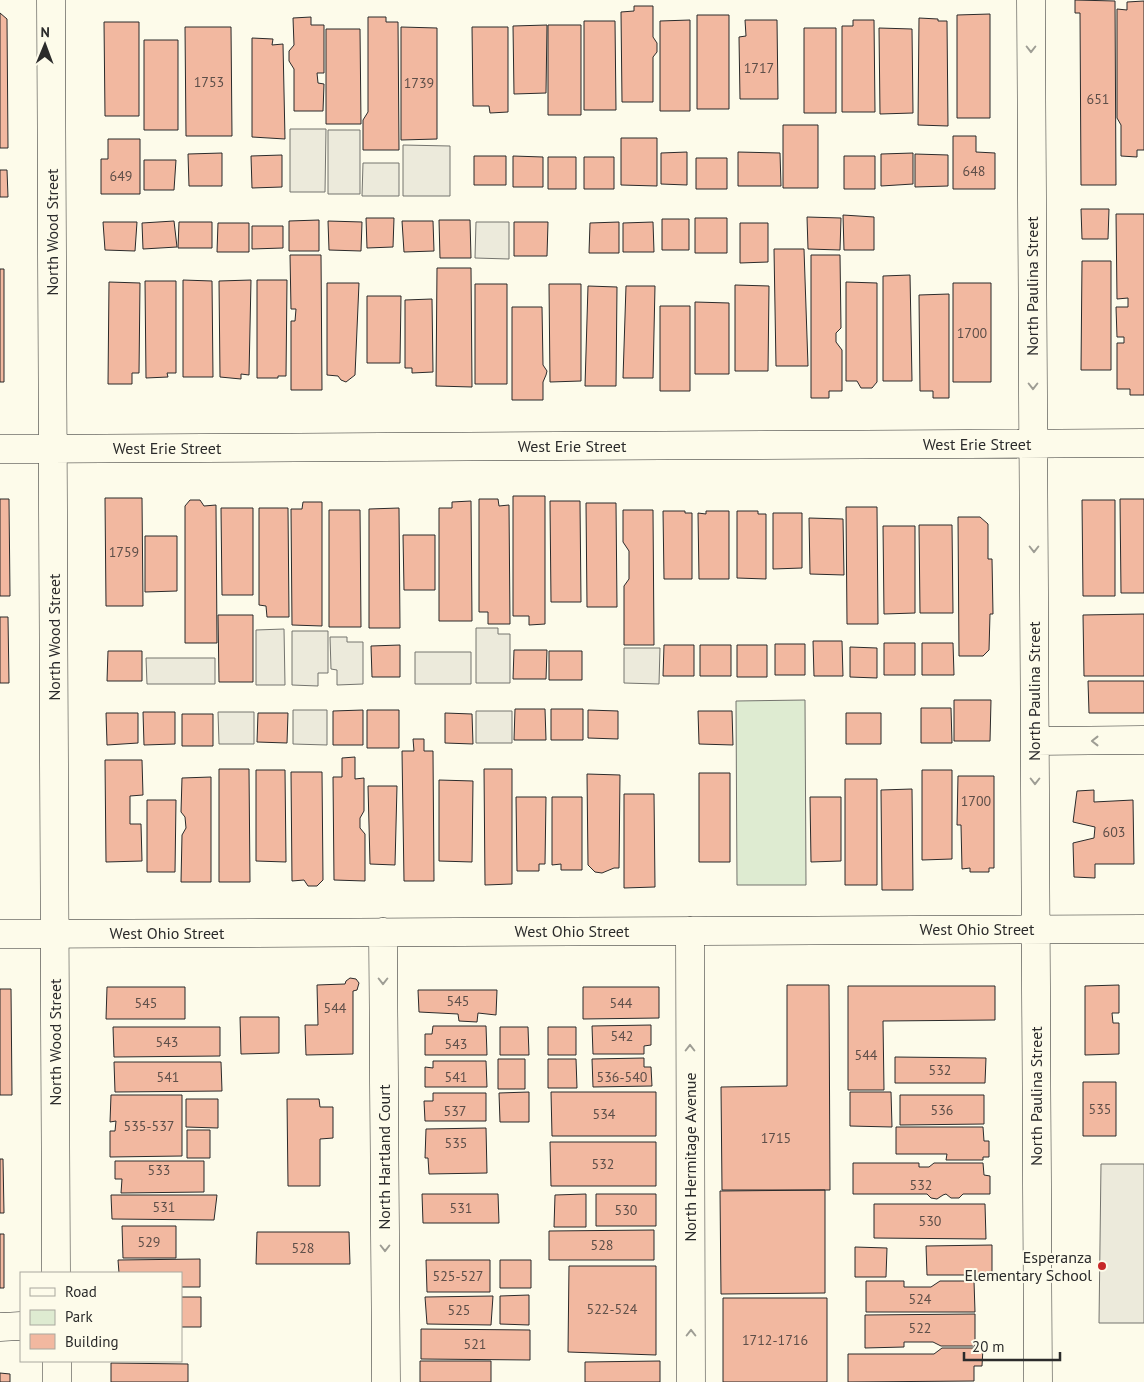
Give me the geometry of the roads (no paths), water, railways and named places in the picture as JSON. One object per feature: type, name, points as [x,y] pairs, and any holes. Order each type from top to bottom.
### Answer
[{"type":"street","name":"North Wood Street","points":[[51,0],[56,1272]]},
{"type":"street","name":"North Paulina Street","points":[[1030,0],[1038,1382]]},
{"type":"street","name":"West Erie Street","points":[[0,449],[1144,443]]},
{"type":"street","points":[[1035,741],[1144,740]]},
{"type":"street","name":"West Ohio Street","points":[[0,934],[1144,929]]},
{"type":"street","name":"North Hermitage Avenue","points":[[690,931],[691,1382]]},
{"type":"street","name":"North Hartland Court","points":[[383,932],[386,1382]]},
{"type":"street","points":[[0,1327],[20,1326]]},
{"type":"street","points":[[57,1362],[57,1382]]},
{"type":"place","name":"Esperanza Elementary School","points":[[1102,1266]]}]
